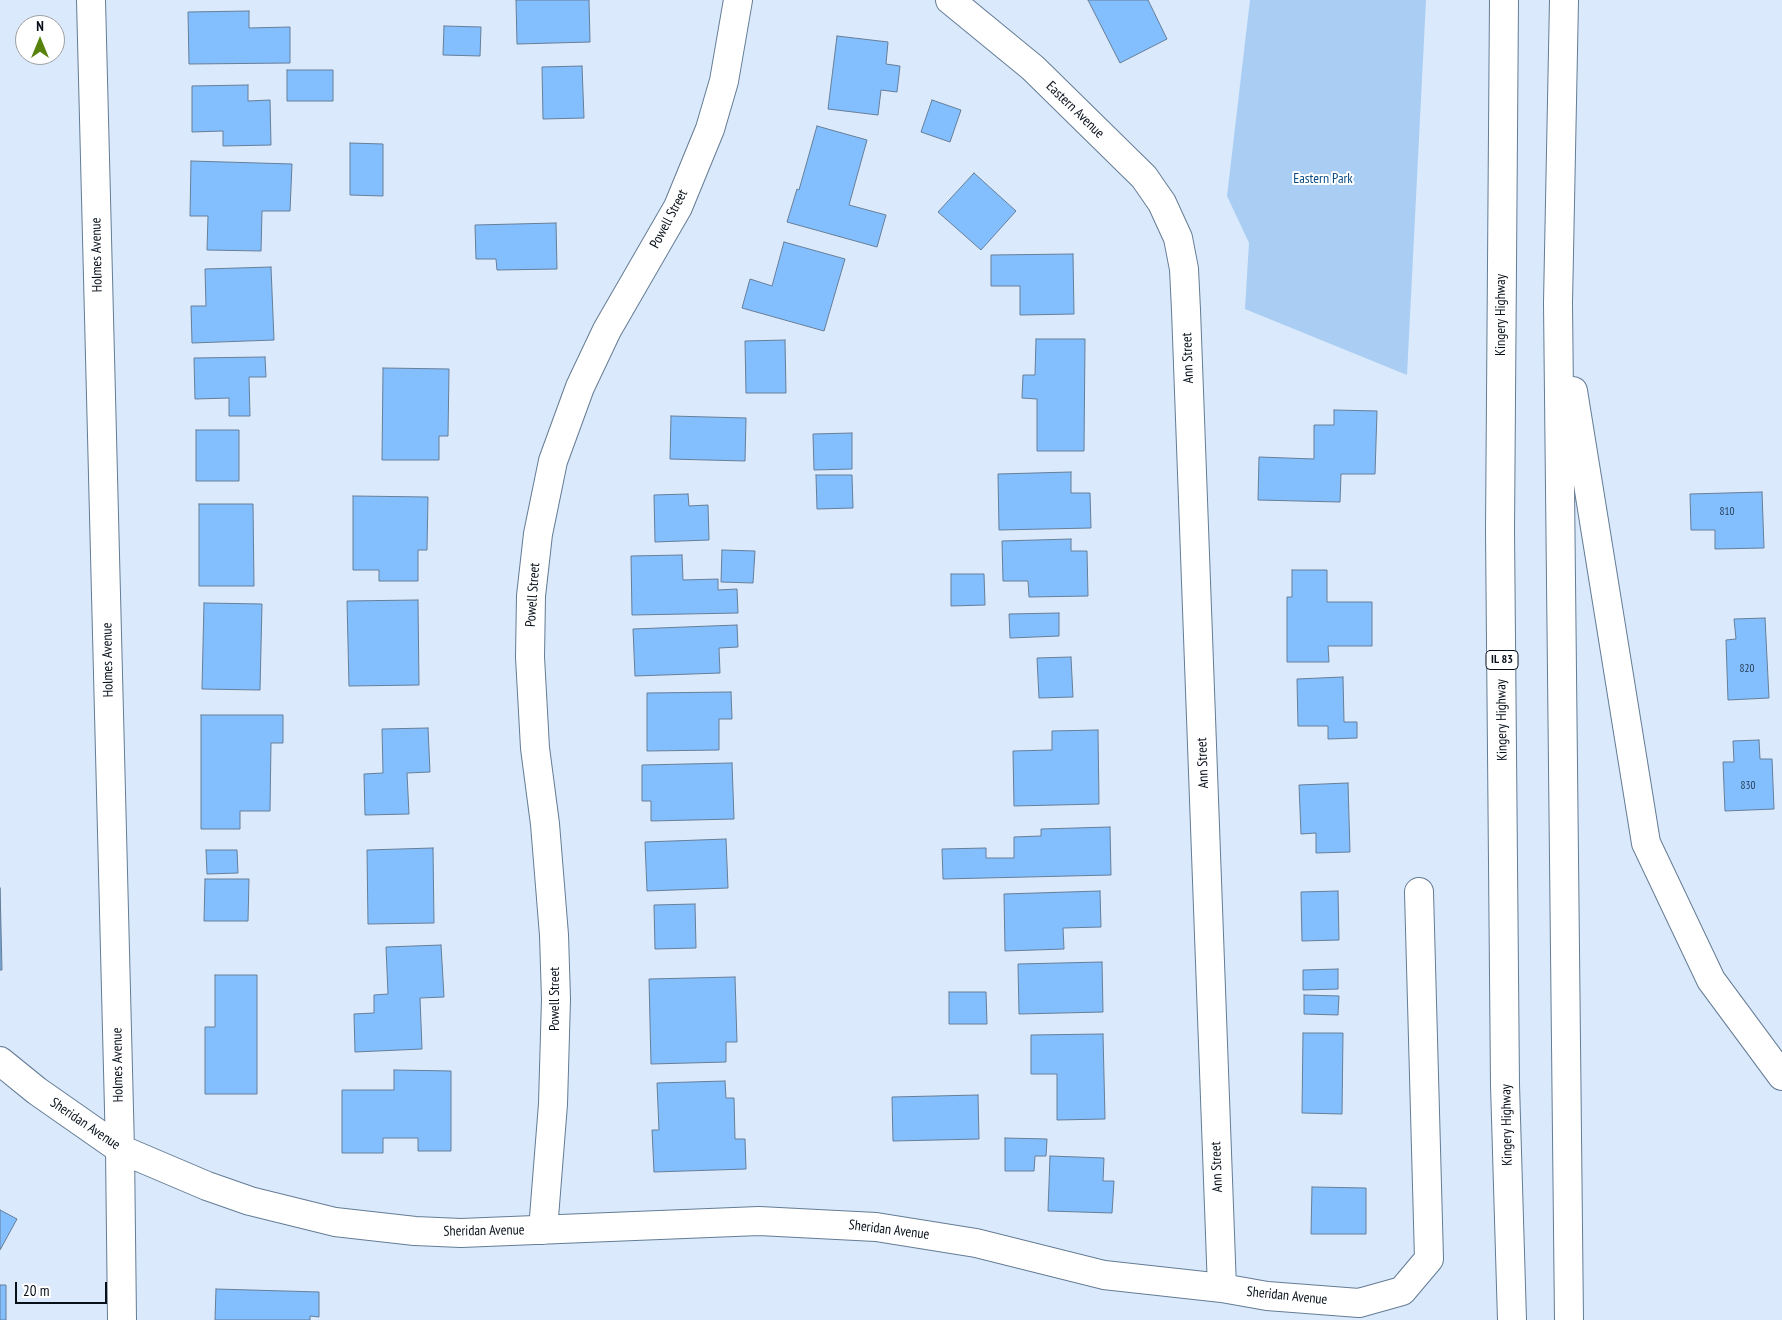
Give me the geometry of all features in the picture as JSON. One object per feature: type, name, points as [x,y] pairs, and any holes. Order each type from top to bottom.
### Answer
[{"type":"main road","name":"Holmes Avenue","points":[[91,0],[120,1149],[122,1320]]},
{"type":"main road","name":"Powell Street","points":[[543,1230],[553,1104],[556,999],[554,926],[536,748],[530,656],[531,596],[538,534],[553,461],[580,387],[607,330],[678,207],[707,137],[724,81],[738,0]]},
{"type":"main road","name":"Eastern Avenue","points":[[950,0],[1033,68],[1144,177],[1162,203],[1178,238]]},
{"type":"main road","name":"Kingery Highway","points":[[1504,0],[1500,530],[1506,1085],[1512,1320]]},
{"type":"main road","points":[[1564,0],[1558,303],[1569,1320]]},
{"type":"main road","name":"Ann Street","points":[[1178,238],[1184,269],[1186,310],[1222,1288]]},
{"type":"main road","points":[[1558,303],[1646,842],[1711,980],[1782,1076]]},
{"type":"main road","name":"Sheridan Avenue","points":[[0,1061],[37,1091],[120,1149],[242,1198],[336,1222],[415,1231],[461,1233],[759,1221],[876,1227],[976,1243],[1104,1275],[1222,1288],[1267,1296],[1359,1303],[1380,1309],[1402,1291],[1429,1259],[1419,892]]},
{"type":"green space","name":"Eastern Park","points":[[1250,0],[1426,0],[1407,375],[1245,309],[1249,243],[1227,196]]},
{"type":"building","points":[[516,0],[589,0],[590,42],[517,44]]},
{"type":"building","points":[[1088,0],[1148,0],[1167,39],[1120,63]]},
{"type":"building","points":[[249,11],[249,28],[290,27],[290,63],[189,64],[188,12]]},
{"type":"building","points":[[444,26],[481,27],[480,56],[443,55]]},
{"type":"building","points":[[837,36],[888,42],[886,64],[900,66],[897,92],[881,90],[878,115],[828,109]]},
{"type":"building","points":[[582,66],[584,118],[543,119],[542,67]]},
{"type":"building","points":[[287,70],[333,70],[333,101],[287,101]]},
{"type":"building","points":[[248,85],[248,101],[270,100],[271,145],[223,146],[223,131],[192,132],[192,86]]},
{"type":"building","points":[[932,100],[961,110],[950,142],[921,132]]},
{"type":"building","points":[[817,126],[867,140],[849,205],[886,215],[877,247],[787,222],[797,189],[799,190]]},
{"type":"building","points":[[350,143],[383,144],[383,196],[350,195]]},
{"type":"building","points":[[191,161],[292,164],[290,211],[262,211],[261,251],[207,250],[208,216],[190,216]]},
{"type":"building","points":[[974,173],[1016,211],[981,250],[938,212]]},
{"type":"building","points":[[556,223],[557,269],[497,270],[496,259],[476,259],[475,225]]},
{"type":"building","points":[[784,242],[845,259],[824,331],[742,308],[750,279],[772,286]]},
{"type":"building","points":[[1073,254],[1074,314],[1020,315],[1020,286],[991,286],[991,255]]},
{"type":"building","points":[[271,267],[274,340],[192,343],[191,306],[206,306],[205,269]]},
{"type":"building","points":[[1036,339],[1085,339],[1084,451],[1037,451],[1037,399],[1022,398],[1023,375],[1035,375]]},
{"type":"building","points":[[785,340],[786,393],[746,393],[745,341]]},
{"type":"building","points":[[265,357],[266,377],[249,377],[250,416],[229,416],[229,398],[195,399],[194,358]]},
{"type":"building","points":[[383,368],[449,369],[448,436],[439,436],[439,460],[382,460]]},
{"type":"building","points":[[1334,410],[1377,411],[1375,474],[1341,474],[1340,502],[1258,500],[1259,457],[1314,459],[1314,425],[1334,425]]},
{"type":"building","points":[[671,416],[746,418],[745,461],[670,459]]},
{"type":"building","points":[[196,430],[239,430],[239,481],[196,481]]},
{"type":"building","points":[[852,433],[852,469],[814,470],[813,434]]},
{"type":"building","points":[[1071,472],[1071,493],[1090,493],[1091,528],[999,530],[998,474]]},
{"type":"building","points":[[816,475],[852,475],[853,508],[817,509]]},
{"type":"building","points":[[1762,492],[1764,548],[1715,549],[1715,530],[1691,530],[1690,494]]},
{"type":"building","points":[[688,494],[689,506],[708,505],[709,540],[655,542],[654,495]]},
{"type":"building","points":[[353,496],[428,497],[427,550],[418,550],[418,581],[379,581],[379,570],[353,570]]},
{"type":"building","points":[[199,504],[253,504],[254,586],[199,586]]},
{"type":"building","points":[[1071,539],[1071,551],[1087,551],[1088,596],[1029,597],[1028,581],[1003,581],[1002,541]]},
{"type":"building","points":[[722,550],[755,551],[753,583],[721,582]]},
{"type":"building","points":[[682,555],[683,580],[718,579],[718,590],[737,589],[738,613],[632,615],[631,556]]},
{"type":"building","points":[[1292,570],[1327,570],[1327,602],[1372,602],[1372,646],[1328,646],[1329,662],[1287,662],[1287,597],[1292,597]]},
{"type":"building","points":[[951,574],[984,574],[985,605],[951,606]]},
{"type":"building","points":[[418,600],[419,685],[349,686],[347,601]]},
{"type":"building","points":[[204,603],[262,604],[260,690],[202,689]]},
{"type":"building","points":[[1059,613],[1059,636],[1010,638],[1009,614]]},
{"type":"building","points":[[1765,618],[1769,698],[1728,700],[1726,640],[1736,639],[1734,619]]},
{"type":"building","points":[[737,625],[738,647],[719,648],[720,673],[635,676],[633,629]]},
{"type":"building","points":[[1071,657],[1073,697],[1039,698],[1037,658]]},
{"type":"building","points":[[1343,677],[1344,722],[1357,722],[1357,738],[1328,739],[1328,726],[1298,726],[1297,679]]},
{"type":"building","points":[[731,692],[732,719],[719,719],[719,750],[647,751],[647,693]]},
{"type":"building","points":[[201,715],[283,715],[283,743],[271,743],[270,811],[240,811],[240,829],[201,829]]},
{"type":"building","points":[[428,728],[430,772],[407,773],[409,814],[365,815],[364,774],[383,773],[382,729]]},
{"type":"building","points":[[1098,730],[1099,804],[1014,806],[1013,751],[1052,750],[1052,731]]},
{"type":"building","points":[[1759,740],[1760,759],[1772,759],[1774,809],[1725,811],[1723,762],[1734,762],[1733,741]]},
{"type":"building","points":[[732,763],[734,819],[651,821],[651,801],[642,801],[642,765]]},
{"type":"building","points":[[1348,783],[1350,852],[1316,853],[1316,833],[1301,834],[1299,785]]},
{"type":"building","points":[[1110,827],[1111,875],[943,879],[942,849],[986,848],[986,858],[1014,858],[1014,837],[1041,836],[1041,829]]},
{"type":"building","points":[[726,839],[728,888],[647,891],[645,842]]},
{"type":"building","points":[[433,848],[434,923],[368,924],[367,850]]},
{"type":"building","points":[[206,850],[237,850],[238,873],[207,874]]},
{"type":"building","points":[[205,879],[249,879],[248,921],[204,921]]},
{"type":"building","points":[[0,888],[2,970],[0,970]]},
{"type":"building","points":[[1100,891],[1101,927],[1063,928],[1064,949],[1005,951],[1004,894]]},
{"type":"building","points":[[1338,891],[1339,940],[1302,941],[1301,892]]},
{"type":"building","points":[[695,904],[696,948],[655,949],[654,905]]},
{"type":"building","points":[[441,945],[444,997],[420,998],[422,1049],[355,1052],[354,1014],[374,1013],[374,995],[388,994],[386,947]]},
{"type":"building","points":[[1102,962],[1103,1012],[1019,1014],[1018,964]]},
{"type":"building","points":[[1338,969],[1338,989],[1303,990],[1303,970]]},
{"type":"building","points":[[215,975],[257,975],[257,1094],[205,1094],[205,1027],[215,1027]]},
{"type":"building","points":[[735,977],[737,1042],[726,1042],[726,1062],[651,1064],[649,979]]},
{"type":"building","points":[[949,992],[986,992],[987,1024],[949,1024]]},
{"type":"building","points":[[1304,995],[1339,996],[1338,1015],[1304,1014]]},
{"type":"building","points":[[1303,1033],[1343,1033],[1342,1114],[1302,1113]]},
{"type":"building","points":[[1103,1034],[1105,1119],[1057,1120],[1057,1074],[1031,1074],[1031,1035]]},
{"type":"building","points":[[394,1070],[451,1071],[451,1151],[418,1151],[418,1138],[383,1138],[383,1153],[342,1153],[342,1090],[394,1090]]},
{"type":"building","points":[[725,1081],[726,1098],[734,1098],[735,1139],[745,1139],[746,1169],[654,1172],[652,1130],[659,1130],[657,1083]]},
{"type":"building","points":[[978,1095],[979,1139],[893,1141],[892,1097]]},
{"type":"building","points":[[1005,1138],[1047,1139],[1046,1156],[1035,1156],[1034,1171],[1005,1171]]},
{"type":"building","points":[[1050,1156],[1104,1158],[1103,1181],[1114,1181],[1112,1213],[1048,1211]]},
{"type":"building","points":[[1312,1187],[1366,1188],[1366,1234],[1311,1234]]},
{"type":"building","points":[[0,1210],[17,1219],[0,1250]]},
{"type":"building","points":[[0,1285],[6,1285],[6,1320],[0,1320]]},
{"type":"building","points":[[216,1289],[319,1292],[319,1317],[310,1316],[310,1320],[215,1320]]}]
